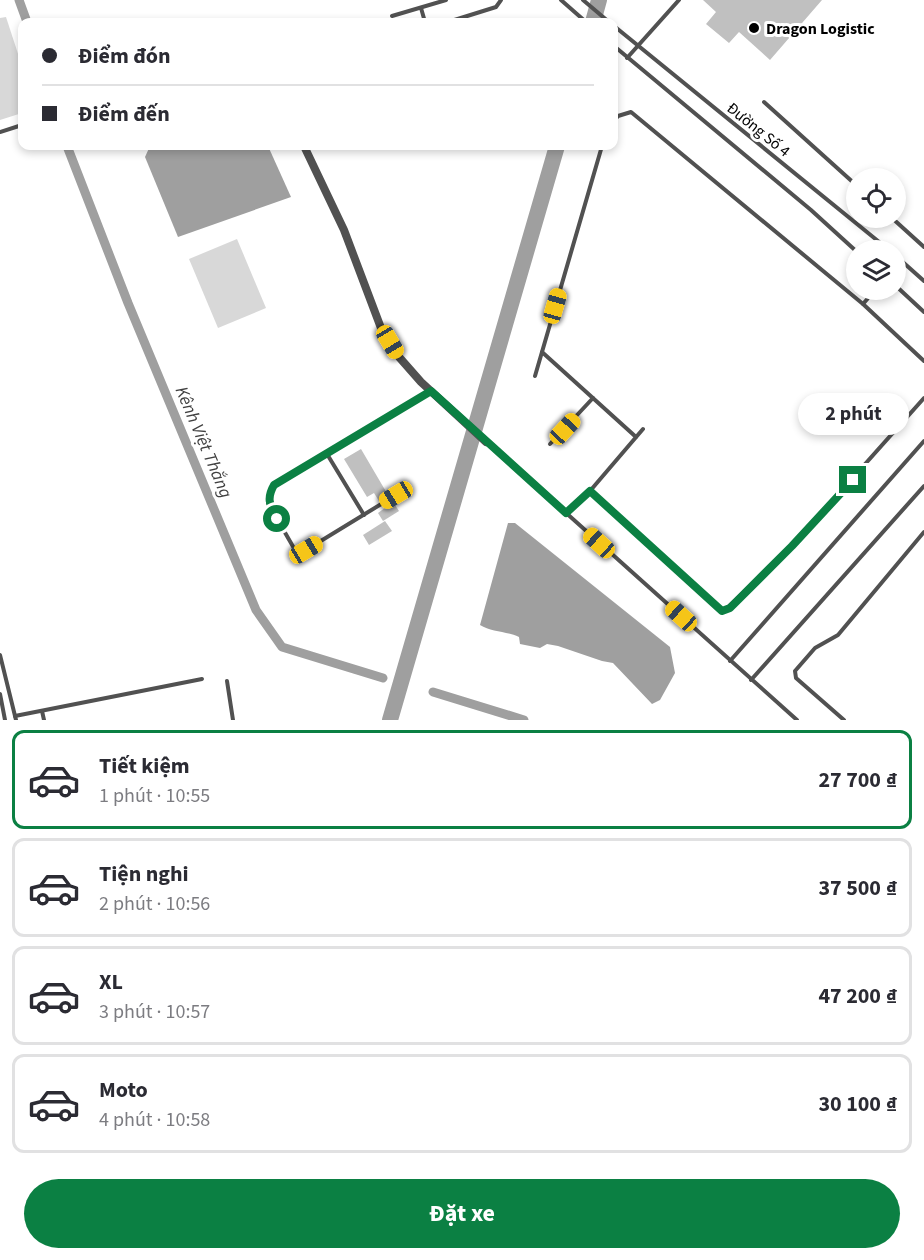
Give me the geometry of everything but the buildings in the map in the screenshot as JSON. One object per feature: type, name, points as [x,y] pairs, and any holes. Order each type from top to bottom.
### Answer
[{"type":"street","points":[[306,150],[344,230],[381,328],[399,357],[431,391],[486,442]]},
{"type":"lane","points":[[392,16],[446,0]]},
{"type":"lane","points":[[461,18],[496,7],[501,0]]},
{"type":"lane","points":[[561,0],[582,18]]},
{"type":"lane","points":[[583,0],[603,18]]},
{"type":"lane","points":[[627,58],[679,0]]},
{"type":"lane","points":[[421,8],[424,18]]},
{"type":"lane","name":"Đường Số 4","points":[[618,29],[877,240]]},
{"type":"lane","points":[[618,50],[811,210],[846,242]]},
{"type":"lane","points":[[764,102],[846,177]]},
{"type":"lane","points":[[618,116],[631,112],[863,304],[924,361]]},
{"type":"lane","points":[[0,132],[18,126]]},
{"type":"lane","points":[[535,376],[601,150]]},
{"type":"lane","points":[[903,228],[924,247]]},
{"type":"lane","points":[[906,265],[924,281]]},
{"type":"lane","points":[[906,295],[924,312]]},
{"type":"lane","points":[[863,304],[866,300]]},
{"type":"lane","points":[[919,307],[924,301]]},
{"type":"lane","points":[[542,352],[636,436]]},
{"type":"lane","points":[[396,495],[306,550],[299,552],[295,550],[268,503],[269,494],[274,485],[431,391]]},
{"type":"lane","points":[[550,444],[593,398]]},
{"type":"lane","points":[[590,491],[717,608],[725,610],[792,546],[924,398]]},
{"type":"lane","points":[[566,513],[590,491],[643,429]]},
{"type":"lane","points":[[730,661],[924,441]]},
{"type":"lane","points":[[486,442],[797,720]]},
{"type":"lane","points":[[327,454],[364,515]]},
{"type":"lane","points":[[751,680],[924,486]]},
{"type":"lane","points":[[844,720],[796,678],[795,672],[815,648],[838,635],[924,532]]},
{"type":"lane","points":[[0,655],[16,718],[202,679]]},
{"type":"lane","points":[[227,681],[234,720]]},
{"type":"lane","points":[[0,694],[3,716]]},
{"type":"lane","points":[[42,711],[44,720]]},
{"type":"shaded area","points":[[6,17],[18,54],[18,114],[0,120],[0,18]]},
{"type":"shaded area","points":[[148,150],[270,150],[291,197],[178,237],[145,157]]},
{"type":"shaded area","points":[[237,239],[266,308],[218,328],[189,259]]},
{"type":"shaded area","points":[[508,523],[515,523],[670,647],[675,673],[660,700],[652,704],[613,663],[558,646],[547,644],[540,648],[520,644],[519,637],[480,625]]},
{"type":"waterway","name":"Kênh Việt Thắng","points":[[19,0],[26,18]]},
{"type":"waterway","points":[[594,18],[599,0]]},
{"type":"waterway","name":"Kênh Việt Thắng","points":[[69,150],[128,303],[256,610],[282,647],[383,678]]},
{"type":"waterway","points":[[390,720],[556,150]]},
{"type":"waterway","name":"Kênh Việt Thắng","points":[[433,692],[524,720]]},
{"type":"place","name":"Dragon Logistic","points":[[754,28]]},
{"type":"route","points":[[277,519],[268,503],[269,494],[274,485],[431,391],[566,513],[590,491],[722,611],[730,608],[768,571],[853,480]]}]
